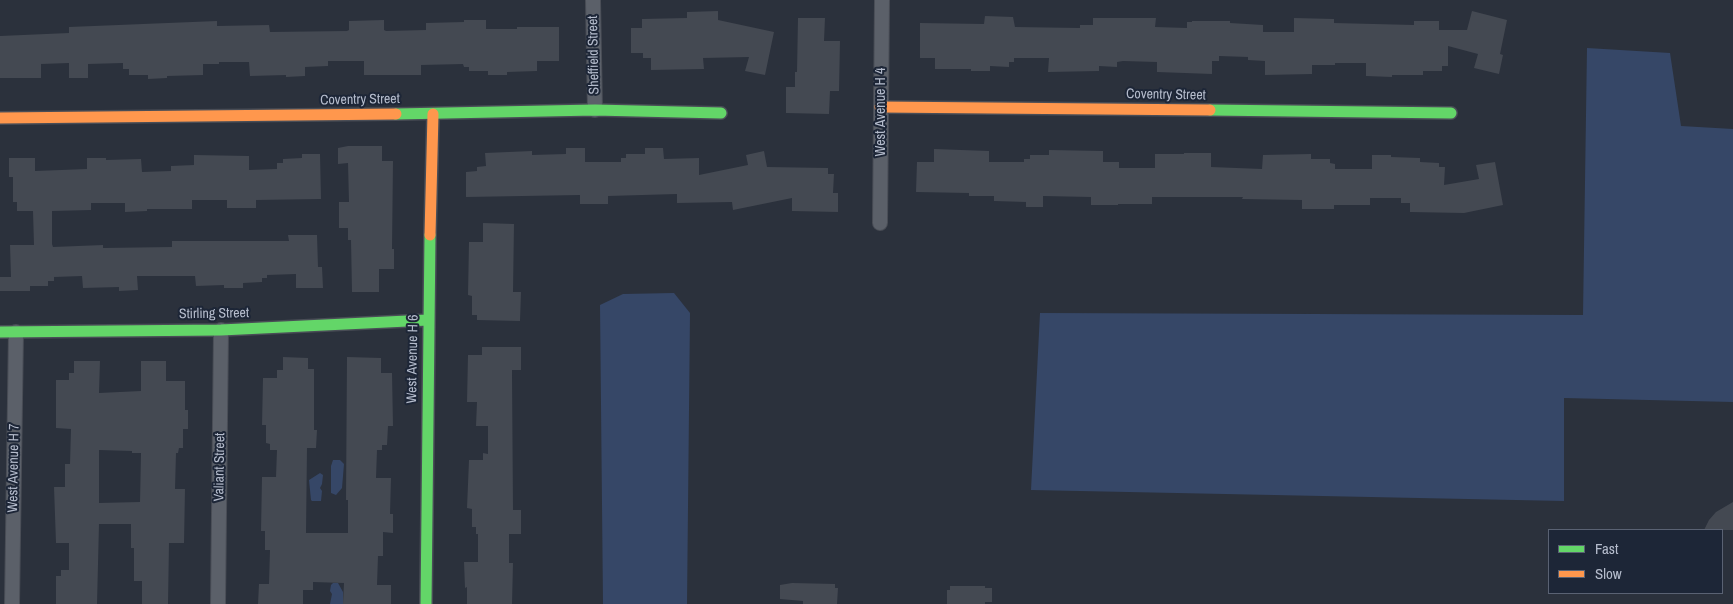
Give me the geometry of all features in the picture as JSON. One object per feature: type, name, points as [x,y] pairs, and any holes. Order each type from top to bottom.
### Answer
[{"type":"street","name":"Sheffield Street","points":[[593,0],[595,110]]},
{"type":"street","name":"West Avenue H 4","points":[[880,223],[882,0]]},
{"type":"street","name":"Coventry Street","points":[[880,107],[1451,113]]},
{"type":"street","name":"Coventry Street","points":[[0,118],[433,114],[595,110],[721,112]]},
{"type":"street","name":"West Avenue H 6","points":[[426,604],[428,320],[433,114]]},
{"type":"street","name":"Stirling Street","points":[[0,332],[221,330],[428,320]]},
{"type":"street","name":"Valiant Street","points":[[218,604],[221,330]]},
{"type":"street","name":"West Avenue H 7","points":[[12,604],[16,332]]},
{"type":"water","points":[[1587,48],[1670,53],[1681,126],[1733,129],[1733,402],[1564,398],[1564,501],[1031,490],[1040,313],[1583,315]]},
{"type":"water","points":[[674,293],[690,313],[687,604],[603,604],[600,305],[623,294]]},
{"type":"water","points":[[333,460],[340,460],[344,464],[342,488],[336,495],[331,493],[331,466]]},
{"type":"water","points":[[320,473],[323,475],[320,488],[322,491],[321,501],[312,501],[309,480]]},
{"type":"water","points":[[333,583],[338,583],[343,592],[343,604],[330,604],[332,594],[330,591]]},
{"type":"building","points":[[718,11],[718,20],[774,32],[765,75],[745,71],[749,57],[703,58],[704,69],[651,70],[651,58],[643,58],[643,53],[631,53],[631,28],[642,28],[642,19],[687,18],[687,12]]},
{"type":"building","points":[[1472,11],[1507,20],[1500,54],[1503,55],[1499,74],[1474,68],[1478,54],[1448,46],[1448,66],[1442,66],[1442,71],[1423,71],[1423,75],[1392,75],[1392,77],[1366,76],[1366,63],[1312,65],[1312,74],[1265,75],[1265,61],[1248,60],[1248,57],[1219,56],[1219,61],[1212,61],[1212,74],[1157,72],[1157,62],[1123,61],[1117,62],[1117,67],[1099,66],[1099,71],[1048,72],[1049,58],[1014,58],[1014,62],[1009,62],[1009,67],[990,66],[990,71],[971,71],[971,69],[935,69],[935,58],[920,58],[920,23],[984,24],[985,16],[1013,17],[1015,27],[1080,28],[1080,25],[1093,25],[1093,18],[1156,18],[1155,27],[1187,28],[1187,22],[1192,21],[1230,21],[1230,23],[1263,25],[1263,32],[1294,32],[1294,18],[1334,19],[1334,23],[1414,25],[1414,21],[1439,21],[1439,30],[1467,30]]},
{"type":"building","points":[[798,18],[825,18],[824,41],[840,41],[839,91],[830,91],[829,114],[786,113],[786,87],[795,87],[795,72],[797,72]]},
{"type":"building","points":[[384,20],[384,30],[386,31],[426,30],[426,23],[464,22],[464,20],[486,20],[486,29],[559,27],[559,61],[537,61],[537,71],[507,72],[507,75],[488,75],[488,71],[469,71],[469,67],[464,67],[463,64],[421,65],[421,75],[364,75],[364,61],[328,61],[328,66],[305,67],[305,76],[286,77],[286,75],[250,76],[249,62],[219,62],[219,64],[203,64],[203,75],[167,76],[167,78],[148,79],[148,75],[129,75],[129,69],[123,69],[123,63],[88,64],[88,78],[69,78],[69,63],[41,64],[41,78],[0,78],[0,36],[69,33],[69,27],[217,21],[217,26],[269,25],[270,32],[347,31],[349,30],[349,21]]},
{"type":"building","points":[[348,146],[382,146],[382,161],[393,161],[392,249],[394,249],[394,269],[379,269],[379,292],[352,292],[351,240],[348,240],[348,228],[339,228],[339,202],[349,202],[348,163],[338,164],[338,148]]},
{"type":"building","points":[[566,148],[585,148],[585,162],[621,162],[621,158],[626,158],[626,154],[645,154],[645,148],[663,148],[664,159],[699,158],[699,175],[748,165],[746,155],[764,151],[767,167],[828,168],[828,174],[834,174],[833,193],[838,193],[838,212],[792,211],[792,198],[733,210],[732,202],[677,203],[677,194],[608,196],[608,204],[580,204],[580,195],[466,197],[466,172],[477,171],[477,167],[486,166],[485,153],[532,151],[532,155],[566,154]]},
{"type":"building","points":[[934,149],[989,151],[989,162],[1024,162],[1024,159],[1030,159],[1030,155],[1049,155],[1049,150],[1103,151],[1103,162],[1119,162],[1119,168],[1155,168],[1155,154],[1211,153],[1211,167],[1262,169],[1263,155],[1311,154],[1311,159],[1330,159],[1330,163],[1335,164],[1335,169],[1372,169],[1372,155],[1391,155],[1391,157],[1420,158],[1420,162],[1439,163],[1439,167],[1445,167],[1444,185],[1479,179],[1476,165],[1495,162],[1503,205],[1464,213],[1410,212],[1410,203],[1401,203],[1401,198],[1370,198],[1370,205],[1334,205],[1334,209],[1302,209],[1302,200],[1242,199],[1243,197],[1152,197],[1152,204],[1091,205],[1091,197],[1043,196],[1043,207],[1026,207],[1026,202],[994,201],[994,196],[969,196],[969,193],[916,192],[917,162],[934,162]]},
{"type":"building","points":[[302,154],[320,154],[321,199],[256,200],[256,208],[227,208],[227,200],[192,200],[192,209],[147,209],[147,211],[125,212],[125,203],[91,203],[91,210],[52,211],[52,244],[53,247],[103,245],[103,248],[172,247],[172,241],[289,241],[288,235],[317,235],[318,267],[322,267],[323,288],[296,288],[296,274],[267,275],[267,278],[262,278],[262,282],[243,283],[243,288],[224,288],[224,285],[196,286],[195,276],[137,276],[138,290],[119,291],[119,287],[83,288],[82,276],[54,277],[54,281],[48,281],[48,286],[30,286],[30,291],[0,291],[0,277],[11,277],[10,245],[34,245],[33,211],[17,211],[17,202],[13,202],[13,177],[9,177],[9,158],[35,158],[35,171],[87,169],[87,158],[106,158],[106,160],[141,159],[142,172],[171,171],[171,166],[194,165],[194,155],[249,156],[249,170],[277,169],[277,163],[283,163],[283,159],[302,158]]},
{"type":"building","points":[[483,223],[514,224],[513,292],[521,292],[520,321],[477,320],[477,315],[472,315],[472,296],[468,295],[469,242],[483,242]]},
{"type":"building","points":[[482,347],[521,347],[521,370],[512,370],[513,510],[521,510],[521,534],[509,534],[509,563],[513,563],[512,604],[467,604],[467,587],[465,588],[464,562],[478,562],[478,534],[476,534],[476,527],[472,527],[472,509],[467,508],[469,460],[483,460],[483,453],[488,454],[488,426],[476,426],[477,402],[467,402],[468,355],[482,355]]},
{"type":"building","points":[[283,357],[308,358],[308,369],[314,369],[314,430],[317,430],[316,448],[307,448],[306,533],[348,533],[348,500],[346,500],[347,357],[381,358],[381,373],[392,373],[393,426],[388,426],[387,445],[382,445],[382,450],[377,450],[376,478],[391,478],[390,514],[393,514],[393,533],[383,532],[383,556],[378,556],[377,585],[391,585],[391,604],[343,604],[344,583],[313,582],[313,590],[303,590],[303,604],[258,604],[259,584],[269,584],[270,550],[265,550],[265,531],[261,531],[262,477],[276,477],[277,450],[270,450],[270,444],[266,443],[266,425],[262,425],[263,378],[277,378],[277,370],[283,370]]},
{"type":"building","points":[[74,361],[100,361],[99,393],[141,391],[141,361],[166,361],[166,381],[185,381],[185,410],[188,410],[188,429],[183,429],[183,448],[179,448],[178,453],[176,453],[175,489],[185,489],[184,543],[169,543],[168,604],[142,604],[142,581],[134,581],[134,548],[131,548],[131,524],[99,524],[97,604],[56,604],[56,576],[61,576],[61,570],[69,570],[69,543],[56,543],[54,487],[65,487],[65,464],[70,464],[71,429],[56,428],[56,380],[69,380],[69,373],[74,373]],"holes":[[[99,450],[132,451],[132,453],[141,453],[140,502],[99,503]]]},
{"type":"building","points":[[1733,502],[1733,530],[1704,529],[1716,512]]},
{"type":"building","points":[[792,583],[835,584],[835,588],[838,588],[837,604],[803,604],[803,601],[780,599],[780,585]]},
{"type":"building","points":[[950,586],[985,586],[985,588],[992,588],[992,602],[985,602],[985,604],[947,604],[947,590],[950,590]]},
{"type":"traffic: fast","points":[[396,114],[595,110],[721,113]]},
{"type":"traffic: fast","points":[[1210,110],[1451,113]]},
{"type":"traffic: fast","points":[[426,604],[430,235]]},
{"type":"traffic: fast","points":[[0,332],[221,330],[428,320]]},
{"type":"traffic: slow","points":[[880,107],[1210,110]]},
{"type":"traffic: slow","points":[[0,118],[396,114]]},
{"type":"traffic: slow","points":[[430,235],[433,114]]}]
